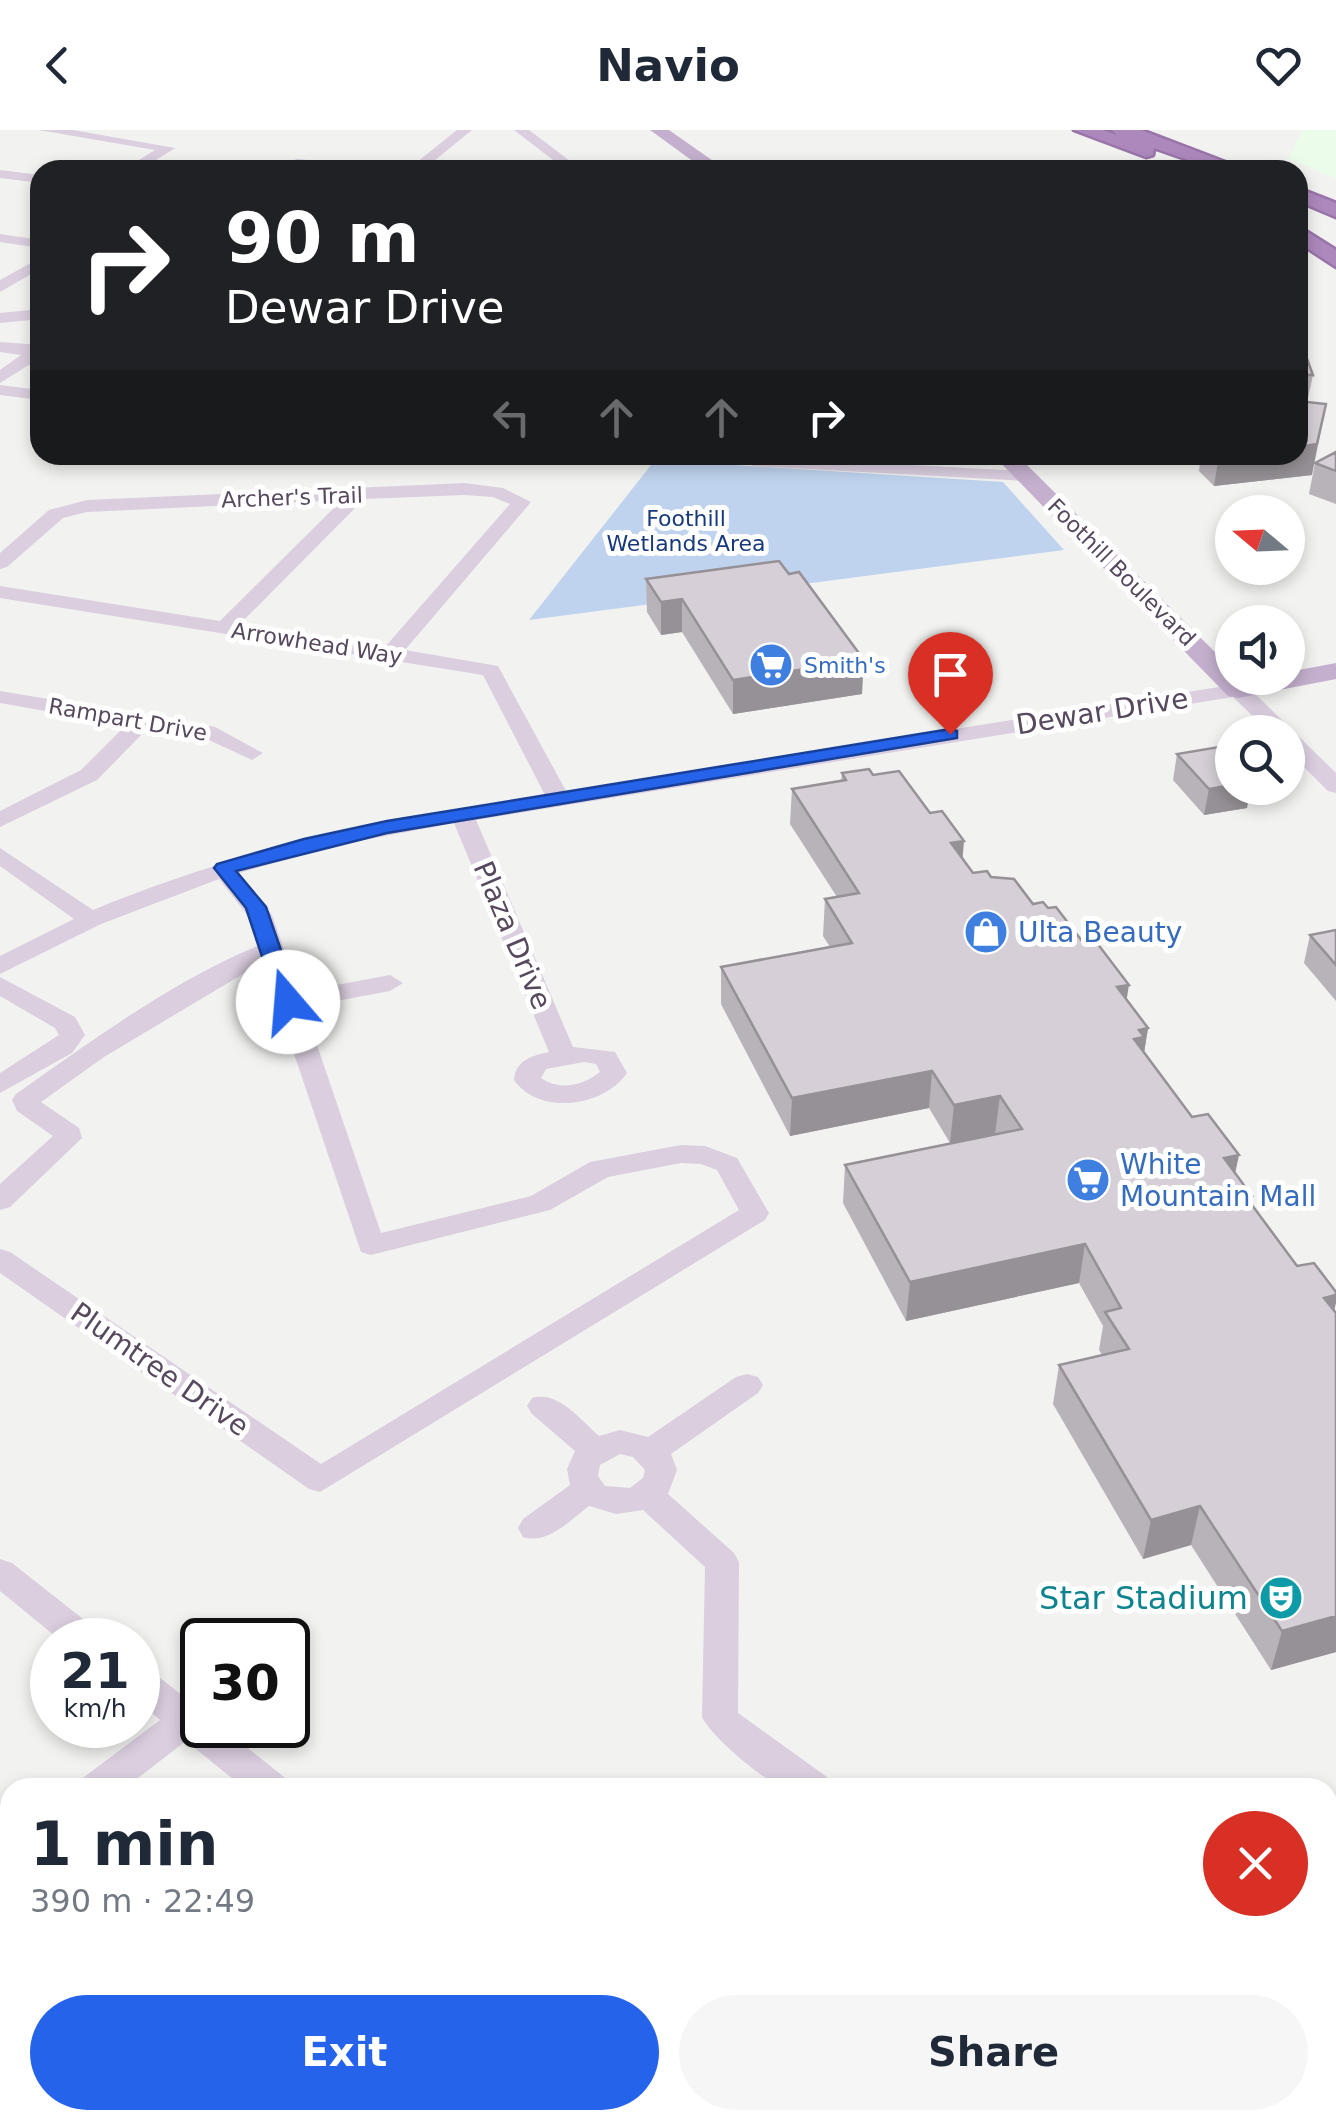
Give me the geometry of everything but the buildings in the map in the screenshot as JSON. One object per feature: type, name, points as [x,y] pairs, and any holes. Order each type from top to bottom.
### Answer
[{"type":"highway","points":[[1076,130],[1145,160]]},
{"type":"highway","points":[[1084,130],[1168,160]]},
{"type":"highway","points":[[1122,130],[1208,160]]},
{"type":"highway","points":[[1308,187],[1336,194]]},
{"type":"highway","points":[[1308,198],[1336,211]]},
{"type":"highway","points":[[1308,217],[1336,230]]},
{"type":"highway","points":[[1308,239],[1336,260]]},
{"type":"main road","points":[[658,130],[702,160]]},
{"type":"main road","name":"Foothill Boulevard","points":[[1014,465],[1215,667]]},
{"type":"main road","name":"Dewar Drive","points":[[1305,677],[1336,671]]},
{"type":"street","points":[[46,130],[168,148],[147,160]]},
{"type":"street","points":[[427,160],[466,130]]},
{"type":"street","points":[[521,130],[562,160]]},
{"type":"street","points":[[0,174],[30,178]]},
{"type":"street","points":[[4,239],[30,226]]},
{"type":"street","points":[[4,239],[30,243]]},
{"type":"street","points":[[0,287],[30,269]]},
{"type":"street","points":[[0,318],[30,315]]},
{"type":"street","points":[[0,348],[30,350]]},
{"type":"street","points":[[0,378],[30,357]]},
{"type":"street","points":[[0,390],[30,394]]},
{"type":"street","points":[[826,465],[1025,476]]},
{"type":"street","name":"Archer's Trail","points":[[0,562],[56,514],[70,508],[464,489],[513,496],[522,502],[390,654]]},
{"type":"street","points":[[224,628],[360,494]]},
{"type":"street","name":"Arrowhead Way","points":[[0,592],[491,670],[559,798]]},
{"type":"street","name":"Dewar Drive","points":[[0,966],[90,919],[224,868],[311,843],[462,814],[1215,694]]},
{"type":"street","name":"Foothill Boulevard","points":[[1243,695],[1264,715]]},
{"type":"street","name":"Rampart Drive","points":[[0,696],[215,734],[252,753]]},
{"type":"street","points":[[0,820],[89,776],[142,721]]},
{"type":"street","points":[[1305,755],[1336,786]]},
{"type":"street","name":"Plaza Drive","points":[[462,814],[564,1057]]},
{"type":"street","points":[[0,855],[90,919]]},
{"type":"street","points":[[224,868],[256,907],[288,1002],[390,983]]},
{"type":"street","points":[[0,1200],[61,1147],[69,1134],[27,1105],[26,1100],[94,1051],[248,958],[271,950]]},
{"type":"street","points":[[0,985],[66,1023],[72,1034],[63,1046],[0,1084]]},
{"type":"street","name":"Plumtree Drive","points":[[0,1258],[320,1480],[755,1214],[727,1164],[705,1155],[681,1154],[600,1169],[540,1203],[372,1245],[288,1002]]},
{"type":"street","points":[[652,1451],[747,1385]]},
{"type":"street","points":[[544,1406],[595,1450]]},
{"type":"street","points":[[620,1442],[652,1451],[661,1463],[662,1477],[648,1495],[624,1504],[606,1501],[588,1489],[582,1469],[595,1450],[620,1442]]},
{"type":"street","points":[[535,1528],[588,1489]]},
{"type":"street","points":[[648,1495],[707,1544],[722,1562],[720,1716],[728,1729],[799,1778]]},
{"type":"street","points":[[0,1572],[58,1618]]},
{"type":"street","points":[[160,1699],[180,1714]]},
{"type":"street","points":[[110,1778],[180,1725]]},
{"type":"street","points":[[222,1748],[260,1778]]},
{"type":"shaded area","points":[[1302,130],[1336,130],[1336,179],[1308,167],[1308,160],[1288,159]]},
{"type":"green space","name":"Foothill Wetlands Area","points":[[651,465],[734,465],[1003,482],[1064,550],[529,620]]},
{"type":"place","name":"Smith's","points":[[771,665]]},
{"type":"place","name":"Ulta Beauty","points":[[986,932]]},
{"type":"place","name":"White Mountain Mall","points":[[1088,1180]]},
{"type":"place","name":"Star Stadium","points":[[1281,1598]]},
{"type":"route","points":[[288,1002],[260,915],[224,868],[311,843],[387,827],[950,734]]}]
